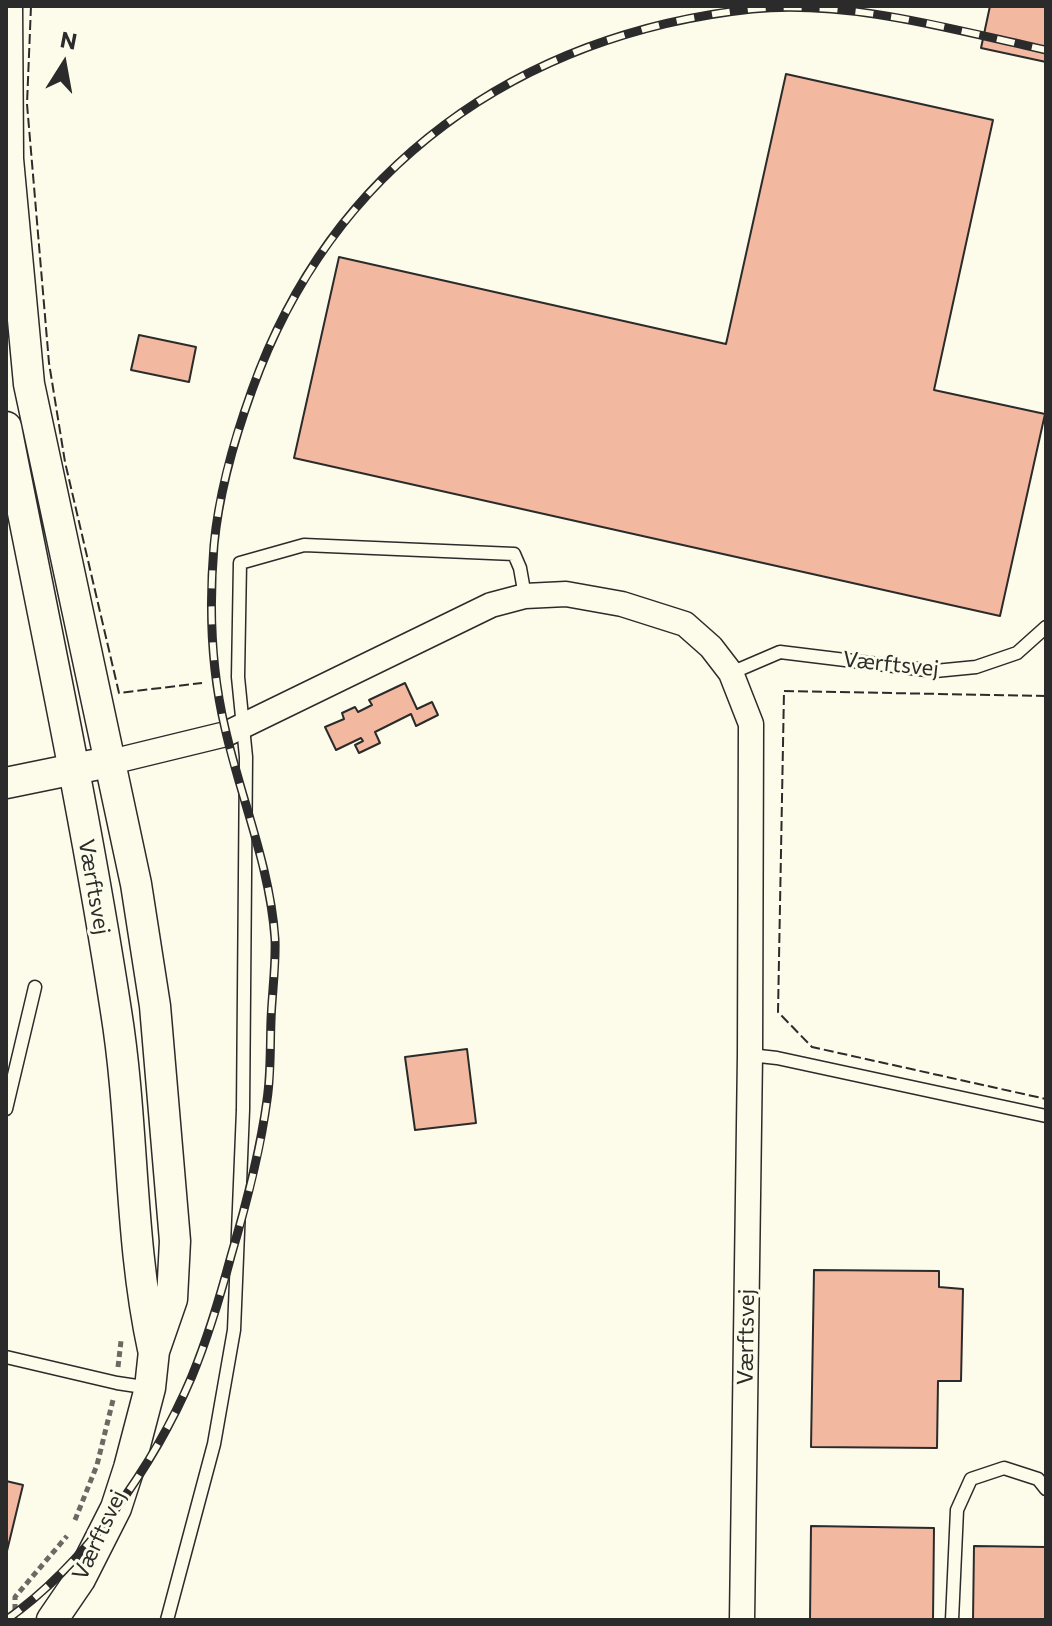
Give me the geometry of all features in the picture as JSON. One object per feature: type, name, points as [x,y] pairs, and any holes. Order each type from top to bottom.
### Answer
[{"type":"street","name":"Værftsvej","points":[[7,6],[7,159],[29,384],[136,884],[155,1006],[175,1241],[172,1299],[154,1351],[142,1424],[116,1508],[80,1579],[52,1620]]},
{"type":"street","name":"Værftsvej","points":[[6,427],[74,769],[117,1014],[143,1300],[154,1351]]},
{"type":"street","name":"Værftsvej","points":[[111,762],[226,734],[491,605],[525,596],[566,594],[608,602],[685,624],[711,647],[731,673],[751,724],[742,1620]]},
{"type":"street","points":[[6,783],[111,762]]},
{"type":"lane","points":[[167,1620],[214,1444],[234,1330],[243,1110],[246,757],[238,677],[240,563],[304,545],[514,554],[525,596]]},
{"type":"lane","name":"Værftsvej","points":[[731,673],[780,652],[935,671],[976,667],[1017,653],[1046,628]]},
{"type":"lane","points":[[6,1109],[35,987]]},
{"type":"lane","points":[[750,1055],[777,1058],[1046,1116]]},
{"type":"lane","points":[[6,1357],[150,1388]]},
{"type":"lane","points":[[952,1620],[957,1510],[971,1479],[1004,1468],[1038,1479],[1046,1489]]},
{"type":"path","points":[[15,1620],[15,1597],[70,1533],[97,1465],[117,1383],[121,1339]]},
{"type":"building","points":[[990,6],[1046,6],[1046,62],[981,48]]},
{"type":"building","points":[[786,74],[993,120],[934,390],[1045,414],[1000,616],[294,458],[339,257],[726,344]]},
{"type":"building","points":[[139,335],[196,347],[189,382],[131,370]]},
{"type":"building","points":[[405,683],[417,709],[432,702],[438,715],[416,726],[411,714],[375,732],[380,743],[359,753],[355,745],[363,741],[361,738],[336,750],[325,727],[344,719],[342,713],[355,707],[358,712],[372,705],[369,700]]},
{"type":"building","points":[[467,1049],[476,1123],[415,1130],[405,1057]]},
{"type":"building","points":[[814,1270],[939,1271],[939,1287],[963,1289],[961,1381],[938,1381],[937,1448],[811,1447]]},
{"type":"building","points":[[6,1481],[23,1485],[6,1555]]},
{"type":"building","points":[[811,1526],[934,1528],[933,1620],[810,1620]]},
{"type":"building","points":[[974,1546],[1046,1547],[1046,1620],[973,1620]]},
{"type":"railway","points":[[6,1620],[35,1597],[90,1542],[158,1444],[177,1409],[203,1347],[252,1179],[261,1140],[270,1070],[275,939],[267,885],[220,706],[212,614],[214,545],[228,466],[252,390],[287,310],[331,239],[384,178],[445,125],[512,81],[587,48],[667,23],[752,9],[826,9],[900,18],[1046,50]]},
{"type":"fence","points":[[31,6],[27,104],[49,363],[65,462],[119,693],[202,683]]},
{"type":"fence","points":[[1046,696],[784,691],[778,1012],[812,1047],[1046,1099]]}]
